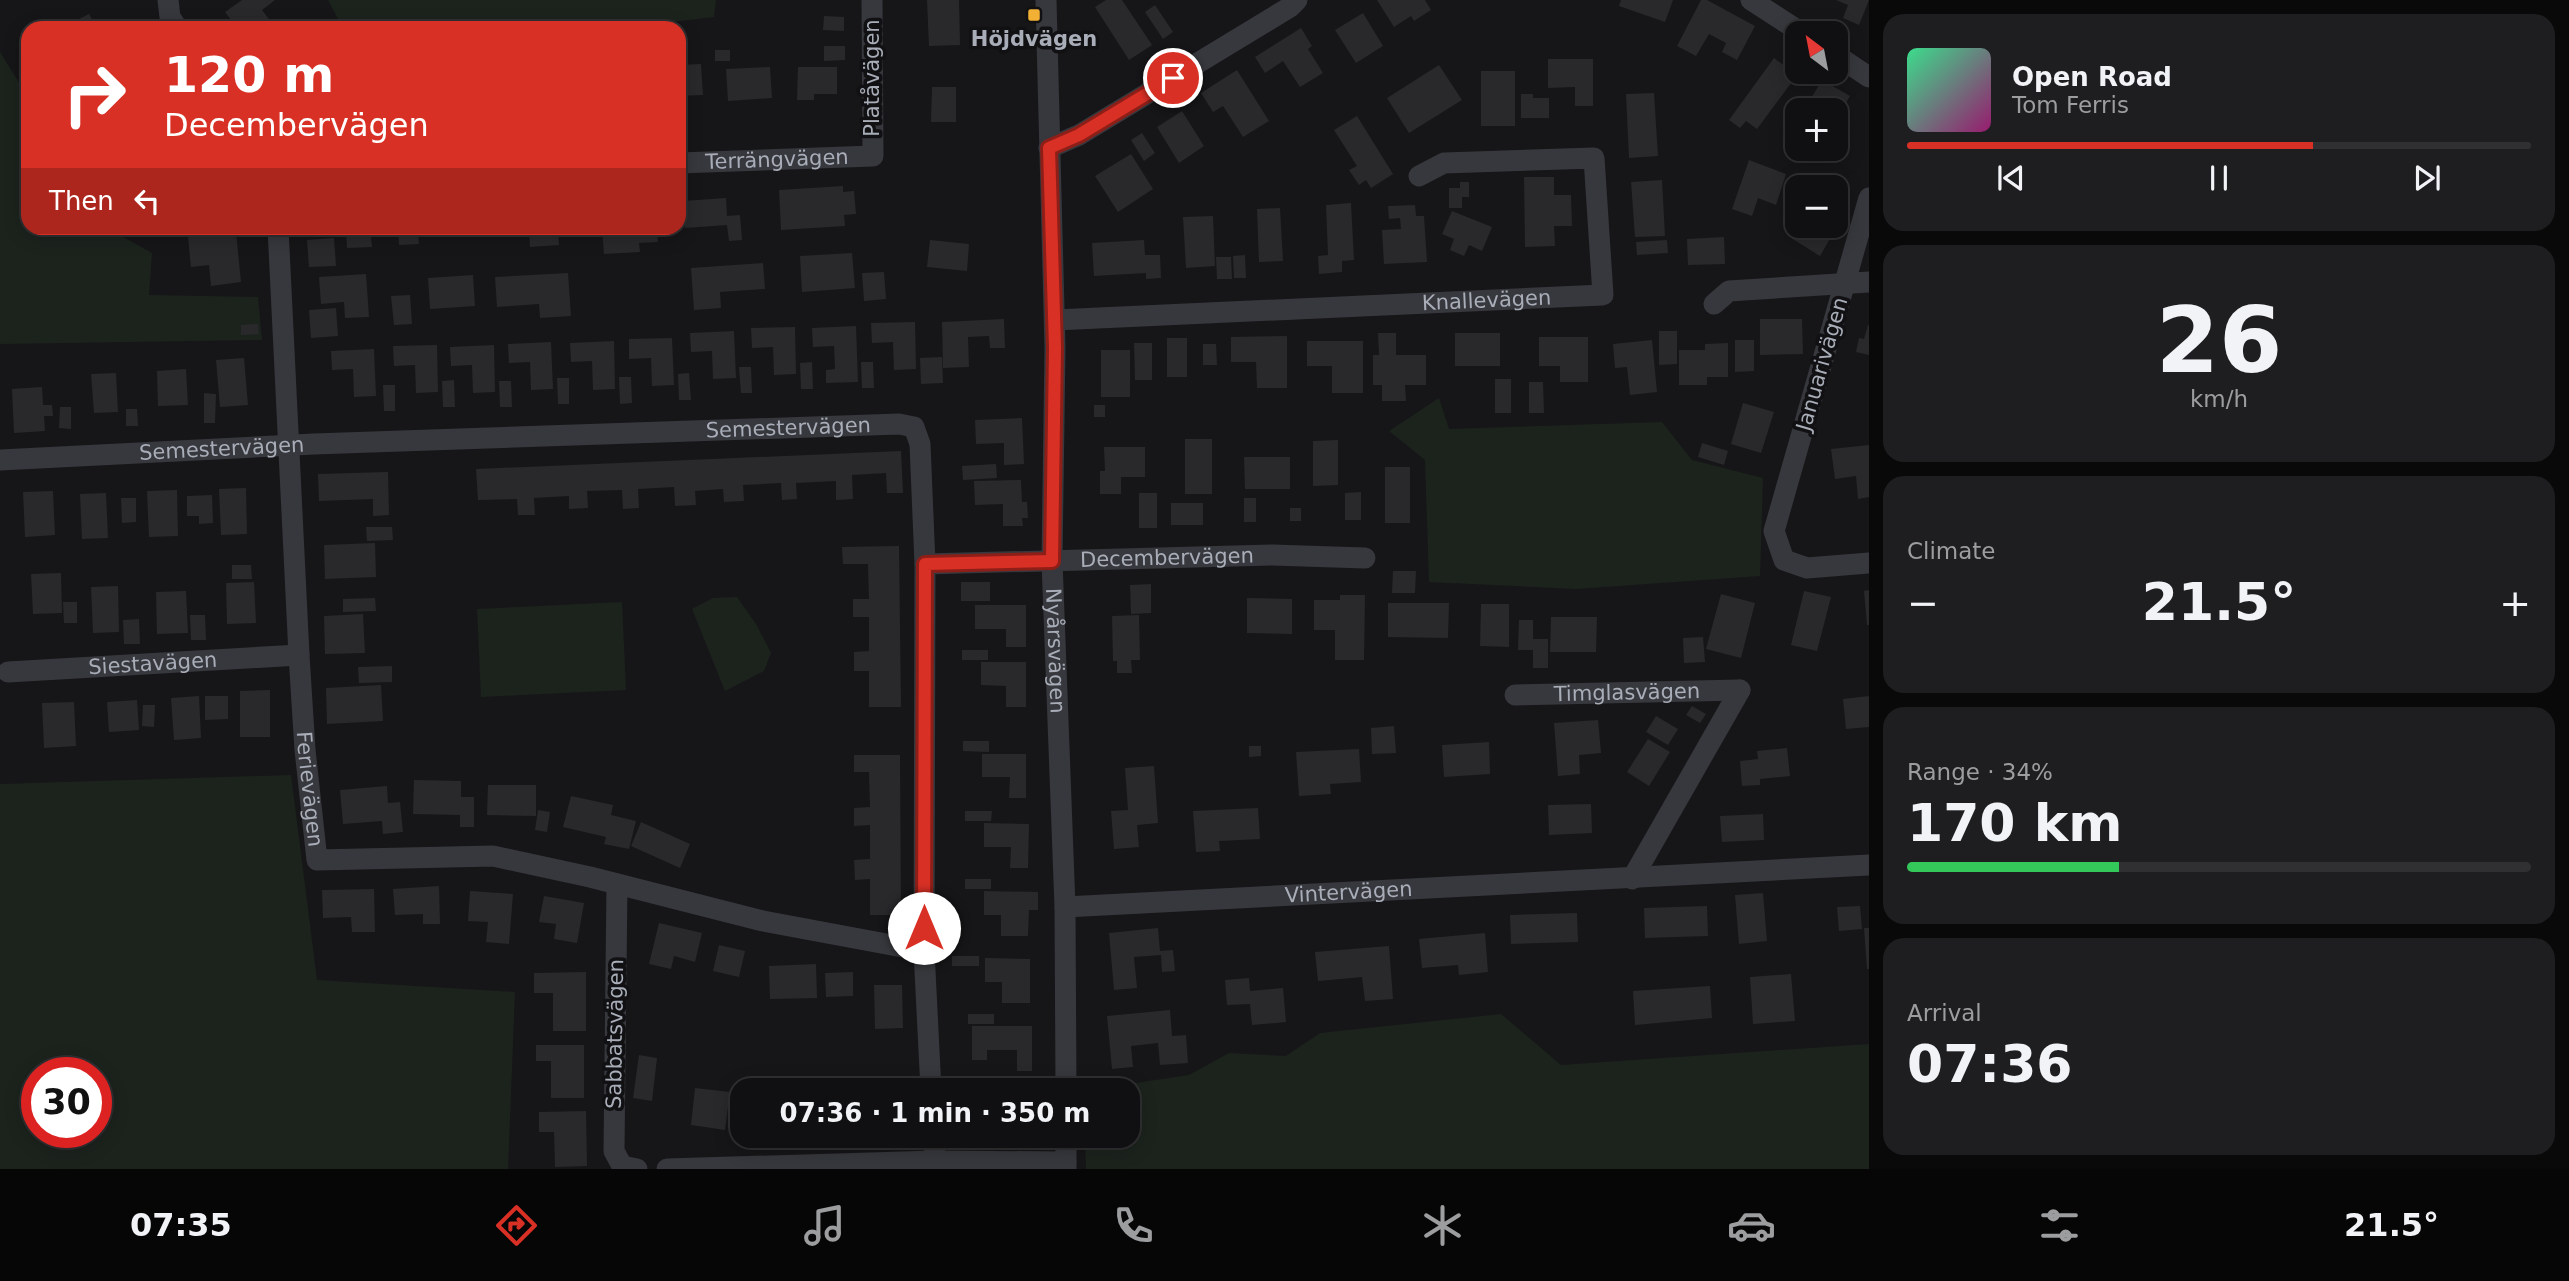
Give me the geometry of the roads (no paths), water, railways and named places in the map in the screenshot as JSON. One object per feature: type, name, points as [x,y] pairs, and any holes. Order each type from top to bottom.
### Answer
[{"type":"street","points":[[168,0],[173,21]]},
{"type":"street","name":"Platåvägen","points":[[872,0],[873,156]]},
{"type":"street","name":"Nyårsvägen","points":[[1046,0],[1055,320],[1052,561],[1065,907],[1066,1078]]},
{"type":"street","points":[[1049,148],[1079,135],[1290,7],[1297,0]]},
{"type":"street","points":[[1751,0],[1785,22]]},
{"type":"street","points":[[1848,63],[1869,77]]},
{"type":"street","name":"Terrängvägen","points":[[686,163],[873,156]]},
{"type":"street","name":"Knallevägen","points":[[1055,320],[1603,295],[1594,158],[1444,163],[1419,176]]},
{"type":"street","name":"Januarivägen","points":[[1869,198],[1774,531],[1784,560],[1807,568],[1869,563]]},
{"type":"street","name":"Ferievägen","points":[[278,235],[299,655],[305,750],[317,860],[493,856],[617,884],[752,919],[924,951]]},
{"type":"street","points":[[1714,304],[1729,291],[1869,282]]},
{"type":"street","name":"Semestervägen","points":[[0,460],[289,445],[900,424],[914,428],[920,444],[925,564],[924,951],[930,1078]]},
{"type":"street","name":"Decembervägen","points":[[925,564],[1272,555],[1365,558]]},
{"type":"street","name":"Siestavägen","points":[[8,672],[299,655]]},
{"type":"street","name":"Timglasvägen","points":[[1515,695],[1740,690],[1632,878]]},
{"type":"street","name":"Vintervägen","points":[[1065,907],[1869,865]]},
{"type":"street","name":"Sabbatsvägen","points":[[617,884],[614,1151],[622,1166],[637,1169]]},
{"type":"street","points":[[934,1148],[935,1161]]},
{"type":"street","points":[[667,1169],[935,1161],[1066,1166],[1066,1148]]},
{"type":"place","name":"Höjdvägen","points":[[1034,15]]}]
